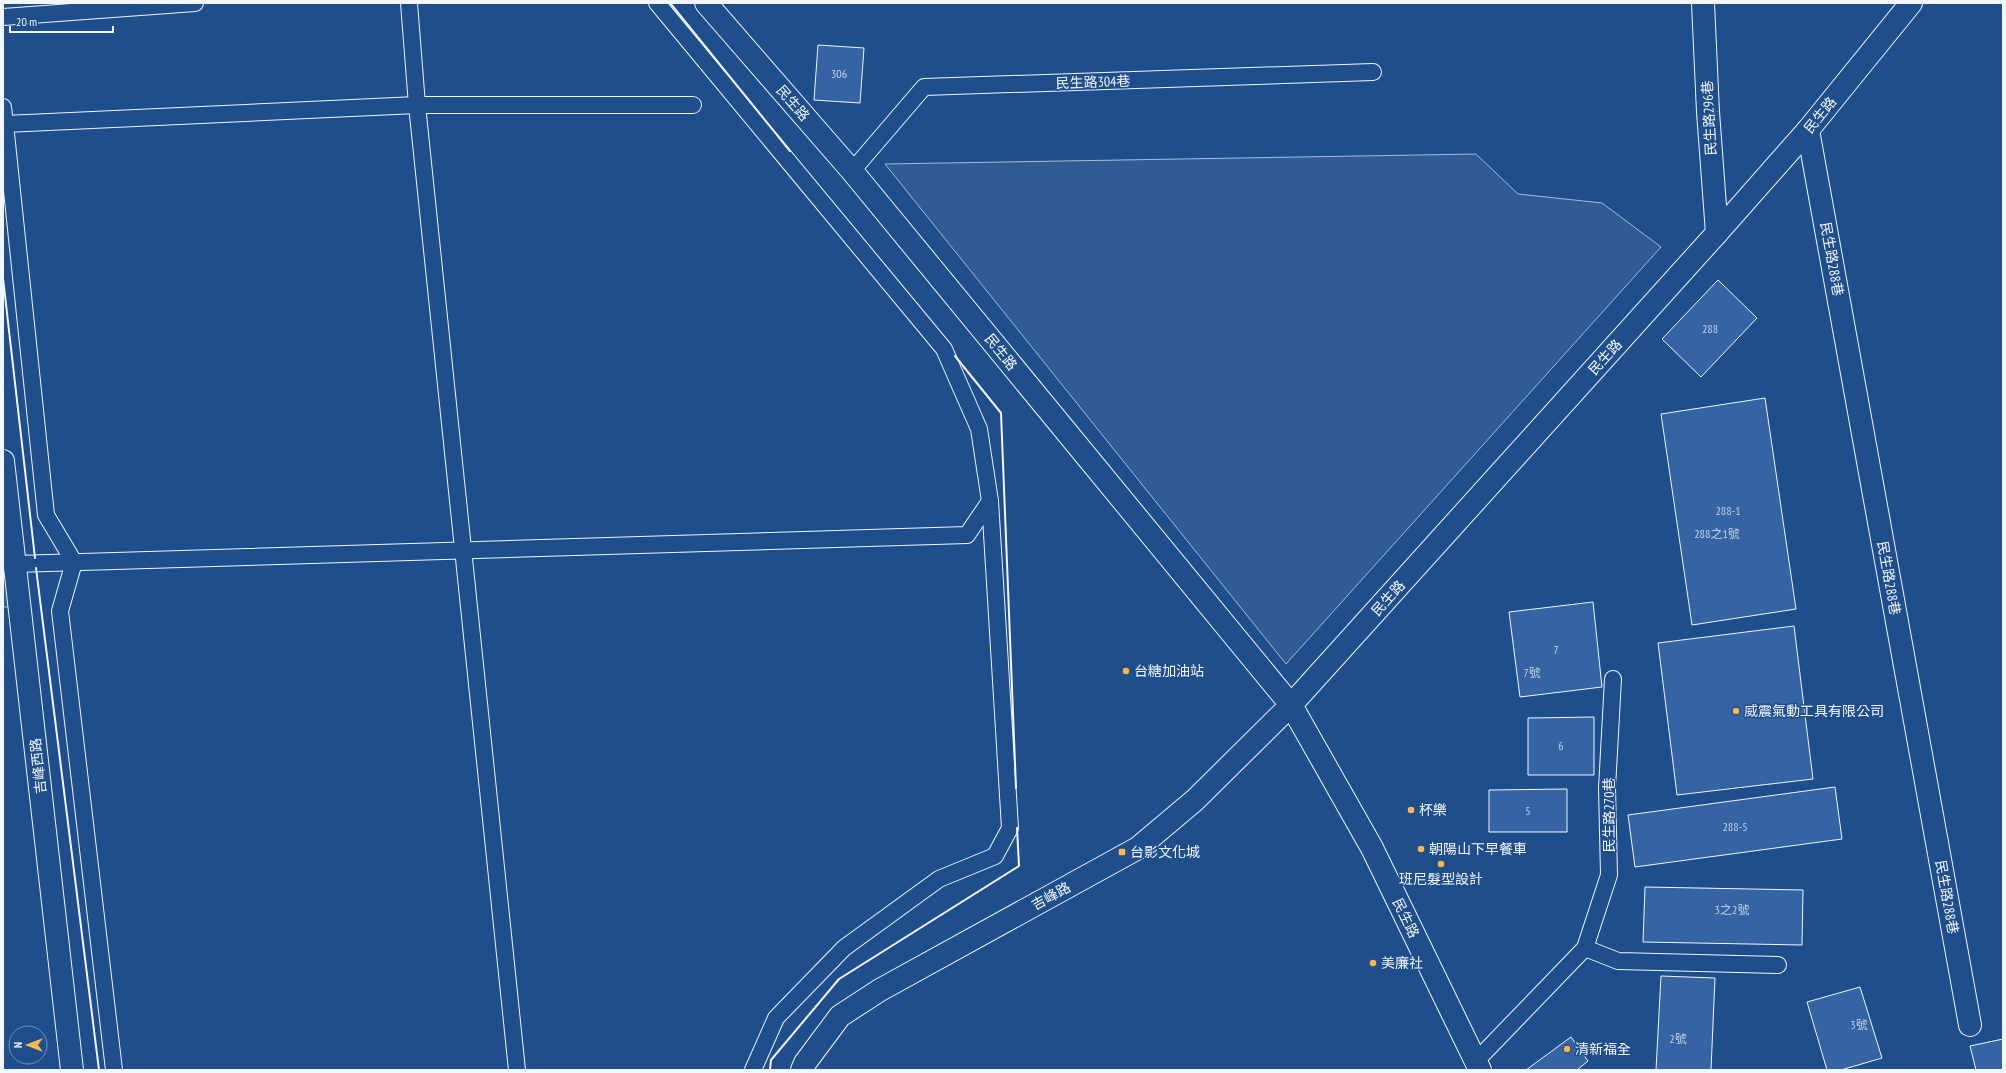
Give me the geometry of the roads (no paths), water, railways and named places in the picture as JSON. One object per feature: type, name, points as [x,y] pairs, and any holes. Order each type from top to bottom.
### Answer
[{"type":"street","name":"民生路","points":[[706,3],[852,171],[1291,705],[1372,848],[1478,1065]]},
{"type":"street","name":"民生路296巷","points":[[1703,3],[1708,112],[1717,233]]},
{"type":"street","name":"民生路","points":[[1291,705],[1808,130],[1911,3]]},
{"type":"street","name":"民生路288巷","points":[[1808,130],[1970,1025]]},
{"type":"street","name":"吉峰西路","points":[[3,461],[72,1070]]},
{"type":"street","name":"吉峰路","points":[[802,1070],[805,1063],[840,1016],[880,990],[1138,848],[1195,800],[1291,705]]},
{"type":"lane","points":[[3,17],[195,3]]},
{"type":"lane","points":[[409,3],[417,105],[517,1070]]},
{"type":"lane","points":[[656,3],[944,348],[979,430],[990,501],[1010,828],[995,856],[939,879],[844,948],[776,1018],[753,1070]]},
{"type":"lane","name":"民生路304巷","points":[[852,171],[924,87],[1373,72]]},
{"type":"lane","points":[[5,124],[417,105],[693,105]]},
{"type":"lane","points":[[3,107],[46,515],[74,562],[60,611],[114,1070]]},
{"type":"lane","points":[[15,564],[967,535],[990,501]]},
{"type":"lane","name":"民生路270巷","points":[[1478,1065],[1585,948],[1609,875],[1607,788],[1613,679]]},
{"type":"lane","points":[[1585,948],[1618,961],[1778,965]]},
{"type":"place","name":"台糖加油站","points":[[1126,671]]},
{"type":"place","name":"威震氣動工具有限公司","points":[[1736,711]]},
{"type":"place","name":"杯樂","points":[[1411,810]]},
{"type":"place","name":"朝陽山下早餐車","points":[[1421,849]]},
{"type":"place","name":"台影文化城","points":[[1122,852]]},
{"type":"place","name":"班尼髮型設計","points":[[1441,864]]},
{"type":"place","name":"美廉社","points":[[1373,963]]},
{"type":"place","name":"清新福全","points":[[1567,1049]]}]
